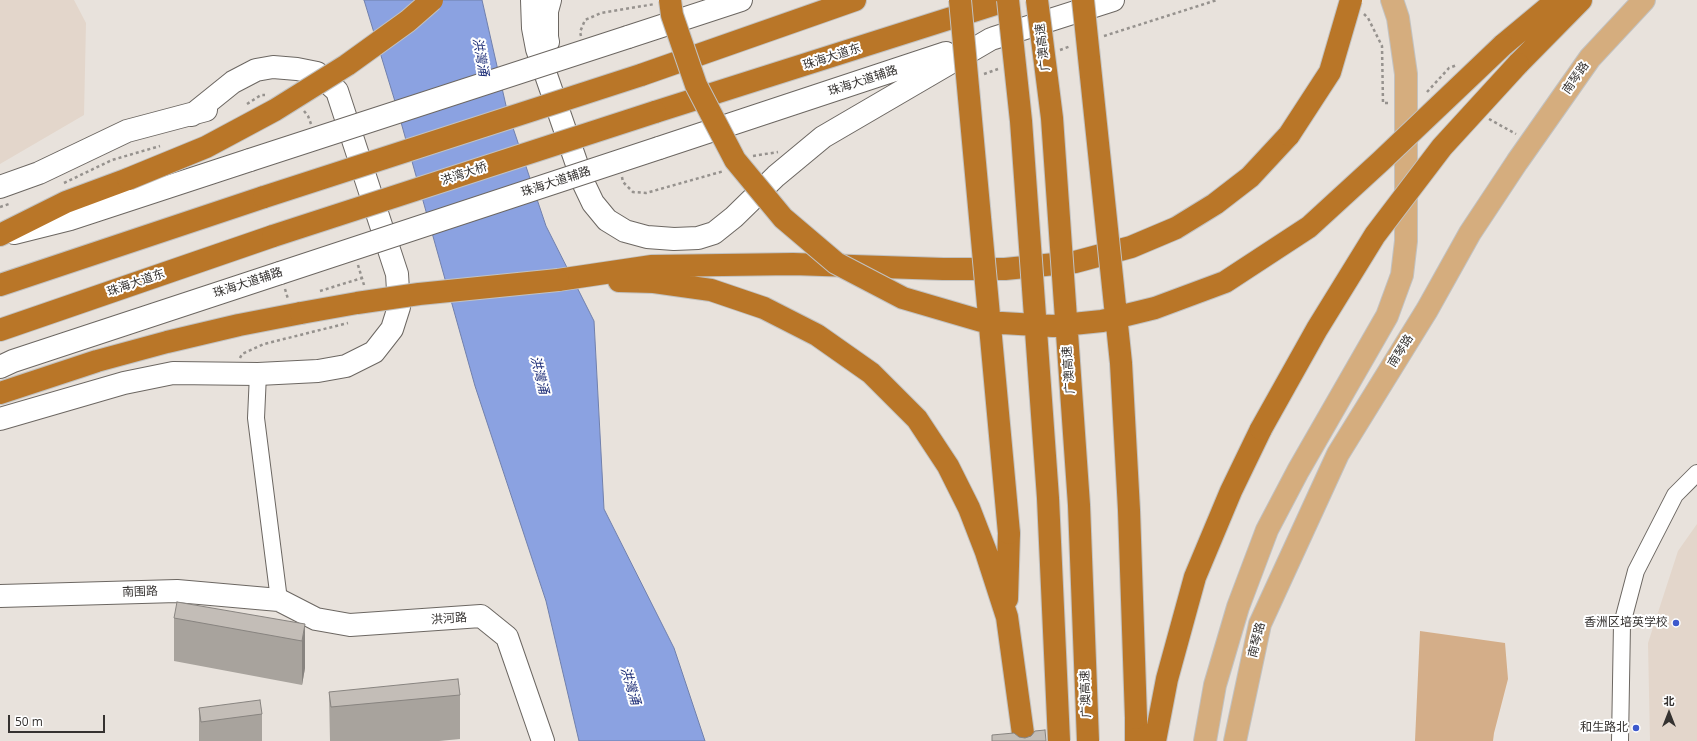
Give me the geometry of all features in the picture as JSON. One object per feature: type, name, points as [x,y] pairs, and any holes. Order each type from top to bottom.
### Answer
[{"type":"highway","points":[[0,235],[66,202],[128,179],[206,147],[275,110],[347,65],[408,21],[432,0]]},
{"type":"highway","points":[[670,0],[672,16],[696,85],[735,160],[783,218],[836,263],[903,298],[985,322],[1053,326],[1102,321],[1155,308],[1225,282],[1309,227],[1381,162],[1503,45],[1557,0]]},
{"type":"highway","points":[[0,286],[264,197],[641,75],[855,0]]},
{"type":"highway","points":[[960,0],[1009,533],[1007,617],[1024,741]]},
{"type":"highway","points":[[1008,0],[1021,121],[1047,490],[1059,741]]},
{"type":"highway","name":"珠海大道东","points":[[655,112],[1008,0]]},
{"type":"highway","name":"广澳高速","points":[[1037,0],[1052,118],[1078,497],[1088,741]]},
{"type":"highway","points":[[1083,0],[1121,363],[1129,510],[1136,741]]},
{"type":"highway","points":[[1155,741],[1167,679],[1195,577],[1231,491],[1261,429],[1317,329],[1375,235],[1442,147],[1518,64],[1581,0]]},
{"type":"highway","points":[[0,393],[97,361],[167,342],[239,325],[298,306],[357,303],[419,294],[558,280],[793,264],[944,269],[1005,269],[1075,262],[1131,247],[1182,224],[1215,204],[1250,177],[1289,135],[1330,72],[1357,7]]},
{"type":"highway","name":"洪湾大桥","points":[[273,236],[655,112]]},
{"type":"highway","name":"珠海大道东","points":[[0,330],[273,236]]},
{"type":"highway","points":[[653,274],[711,290],[764,308],[817,335],[871,373],[917,419],[948,466],[978,530],[1007,617]]},
{"type":"main road","points":[[532,0],[533,28],[540,57],[583,182],[593,203],[607,220],[625,232],[647,237],[674,239],[698,238],[714,233],[734,217],[776,176],[823,137],[991,38]]},
{"type":"main road","points":[[550,0],[547,11],[548,43],[555,69],[592,176],[602,198],[618,215],[643,226],[683,231],[715,225],[734,217]]},
{"type":"main road","points":[[0,235],[70,219],[741,0]]},
{"type":"main road","name":"珠海大道辅路","points":[[0,367],[13,361],[991,38],[1112,0]]},
{"type":"main road","points":[[1205,741],[1215,686],[1227,643],[1238,607],[1267,530],[1298,471],[1388,316],[1402,275],[1406,241],[1406,74],[1398,18],[1392,0]]},
{"type":"main road","name":"南琴路","points":[[1235,741],[1260,624],[1338,454],[1427,310],[1470,233],[1531,142],[1590,58],[1644,0]]},
{"type":"main road","points":[[0,187],[39,173],[127,131],[192,115],[219,106],[274,76],[296,69],[317,73],[337,91],[397,274],[399,307],[392,330],[374,352],[346,366],[318,371],[258,374],[173,373],[124,383],[0,419]]},
{"type":"main road","name":"南围路","points":[[0,596],[177,591],[279,600]]},
{"type":"main road","name":"洪河路","points":[[279,600],[316,619],[350,625],[481,616],[507,637],[544,741]]},
{"type":"street","points":[[258,374],[256,418],[279,600]]},
{"type":"street","points":[[1620,741],[1622,624],[1636,571],[1675,495],[1697,473]]},
{"type":"path","points":[[1357,7],[1368,18],[1382,46],[1383,103],[1416,104],[1449,68],[1458,64],[1464,69]]},
{"type":"path","points":[[1486,116],[1491,121],[1531,142]]},
{"type":"path","points":[[280,273],[288,300],[298,306]]},
{"type":"path","points":[[318,292],[362,278]]},
{"type":"shaded area","points":[[0,0],[74,0],[86,23],[84,115],[0,164]]},
{"type":"shaded area","name":"香洲区培英学校","points":[[1697,524],[1697,741],[1650,741],[1648,643],[1678,551]]},
{"type":"shaded area","points":[[1420,631],[1505,643],[1508,679],[1493,741],[1415,741]]},
{"type":"water","name":"洪灣涌","points":[[364,0],[482,0],[507,110],[546,226],[594,321],[604,509],[674,648],[705,741],[579,741],[546,601],[475,386],[397,108]]},
{"type":"building","points":[[177,602],[305,624],[302,641],[174,618]]},
{"type":"building","points":[[458,679],[460,695],[331,707],[329,692]]},
{"type":"building","points":[[260,700],[262,714],[201,722],[199,708]]},
{"type":"building","points":[[1045,730],[1046,741],[992,741],[992,735],[1014,733],[1019,737],[1025,738],[1031,736],[1035,731]]},
{"type":"place","name":"香洲区培英学校","points":[[1676,623]]},
{"type":"place","name":"和生路北","points":[[1636,728]]}]
